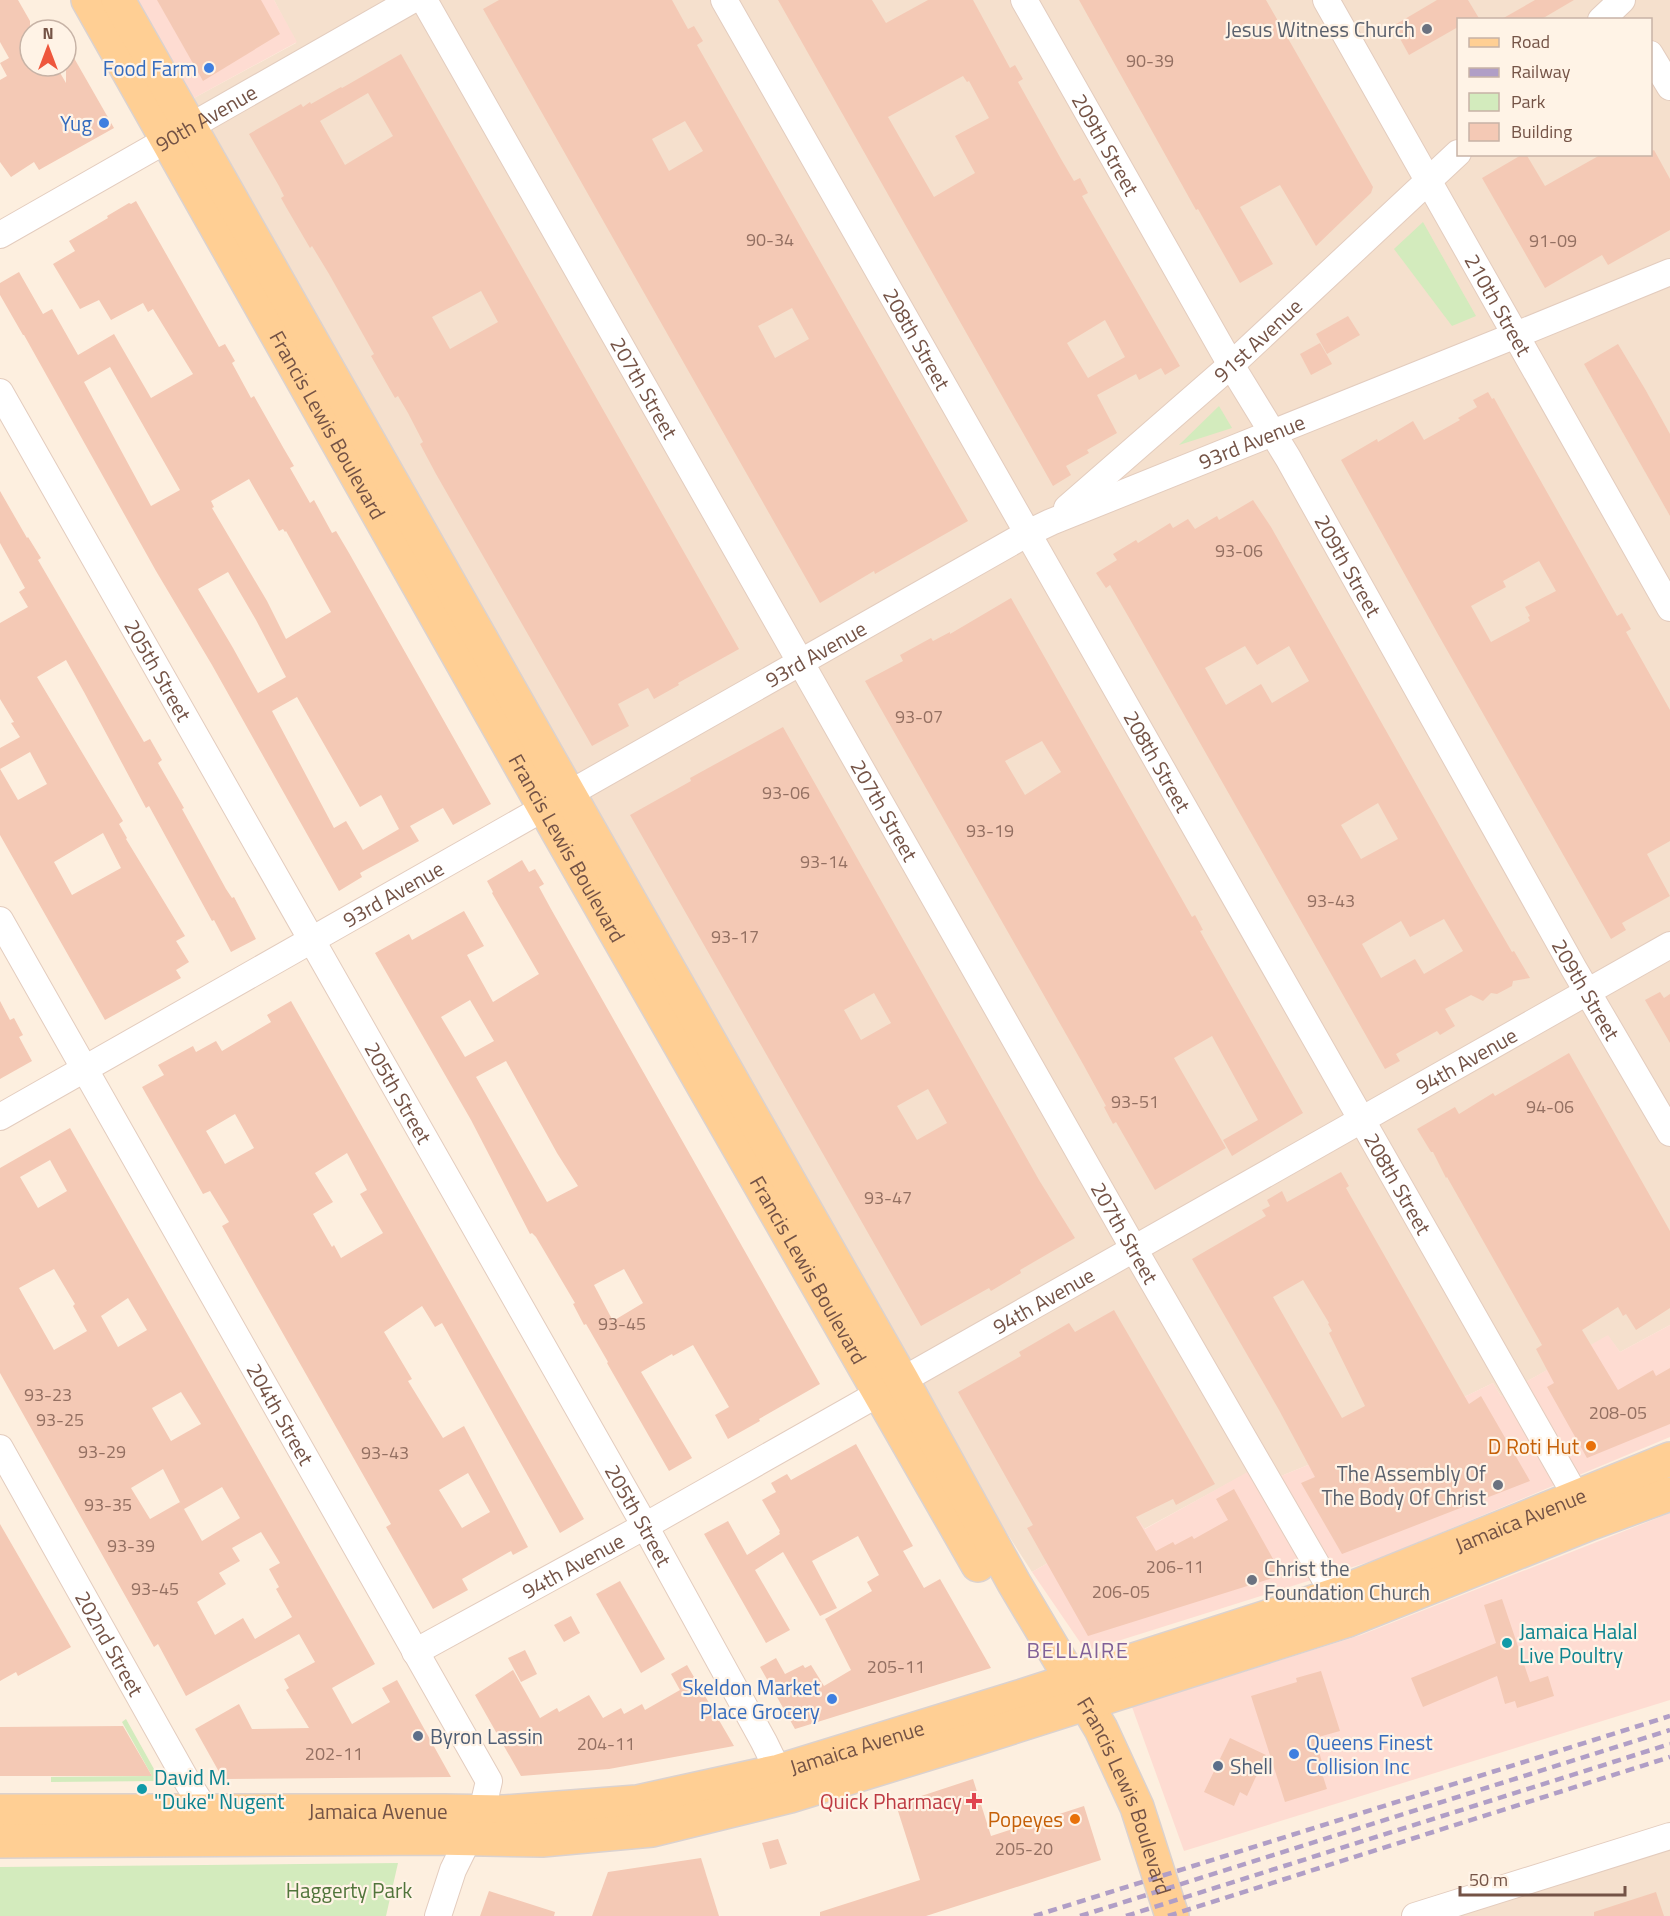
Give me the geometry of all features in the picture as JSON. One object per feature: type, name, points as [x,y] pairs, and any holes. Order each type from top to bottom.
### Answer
[{"type":"main road","name":"Francis Lewis Boulevard","points":[[88,0],[179,134],[890,1386],[991,1587],[1030,1641],[1078,1691],[1107,1742],[1134,1799],[1172,1916]]},
{"type":"main road","name":"Francis Lewis Boulevard","points":[[118,0],[179,134]]},
{"type":"main road","name":"Jamaica Avenue","points":[[0,1841],[207,1826],[475,1825],[542,1840],[652,1830],[1019,1697],[1078,1691],[1341,1607],[1584,1510],[1670,1459]]},
{"type":"main road","name":"Jamaica Avenue","points":[[1584,1510],[1670,1494]]},
{"type":"main road","name":"Jamaica Avenue","points":[[0,1811],[207,1826]]},
{"type":"street","name":"90th Avenue","points":[[0,235],[412,0]]},
{"type":"street","name":"207th Street","points":[[424,0],[1134,1250],[1341,1607]]},
{"type":"street","name":"208th Street","points":[[724,0],[1584,1510]]},
{"type":"street","name":"209th Street","points":[[1024,0],[1231,365],[1274,433],[1587,991],[1670,1133]]},
{"type":"street","name":"210th Street","points":[[1326,0],[1670,608]]},
{"type":"street","points":[[1604,18],[1623,5]]},
{"type":"street","points":[[1652,57],[1670,87]]},
{"type":"street","name":"91st Avenue","points":[[1051,522],[1231,365],[1457,154]]},
{"type":"street","name":"93rd Avenue","points":[[0,1117],[1028,533],[1670,272]]},
{"type":"street","name":"205th Street","points":[[0,392],[645,1526],[784,1783]]},
{"type":"street","name":"204th Street","points":[[0,920],[489,1781],[475,1825],[453,1870],[438,1916]]},
{"type":"street","name":"94th Avenue","points":[[415,1652],[645,1526],[1670,945]]},
{"type":"street","name":"202nd Street","points":[[0,1448],[188,1783],[207,1826]]},
{"type":"street","points":[[1415,1916],[1443,1912],[1670,1836]]},
{"type":"shaded area","points":[[136,0],[274,0],[297,42],[194,98]]},
{"type":"shaded area","points":[[274,0],[1670,0],[1670,1325],[1620,1352],[1608,1336],[1501,1396],[1493,1383],[1406,1425],[1281,1476],[1271,1460],[1144,1529],[1134,1514],[1032,1572],[1003,1527],[194,98],[296,43]]},
{"type":"shaded area","points":[[1670,1325],[1670,1437],[1378,1559],[1086,1651],[1032,1572],[1134,1514],[1145,1529],[1271,1459],[1281,1476],[1406,1425],[1493,1383],[1501,1396],[1608,1335],[1620,1352]]},
{"type":"shaded area","points":[[1670,1513],[1670,1700],[1184,1851],[1132,1707],[1361,1635]]},
{"type":"shaded area","points":[[1670,1846],[1670,1916],[1453,1916]]},
{"type":"green space","points":[[1423,222],[1476,316],[1452,326],[1394,249]]},
{"type":"green space","points":[[1219,406],[1232,428],[1179,445]]},
{"type":"green space","points":[[126,1719],[159,1778],[158,1781],[51,1782],[51,1777],[152,1776],[122,1722]]},
{"type":"green space","name":"Haggerty Park","points":[[398,1863],[386,1916],[0,1916],[0,1867]]},
{"type":"building","points":[[0,0],[18,0],[28,18],[18,18],[18,78],[63,78],[66,83],[66,78],[78,78],[78,65],[114,128],[39,170],[34,162],[11,177],[0,162],[0,80],[7,76],[0,63],[9,58],[0,42]]},
{"type":"building","points":[[157,0],[261,0],[280,34],[203,81]]},
{"type":"building","points":[[499,0],[672,0],[688,29],[694,26],[703,41],[697,45],[968,521],[875,574],[874,571],[820,603],[483,9]],"holes":[[[685,121],[703,151],[669,171],[652,139]],[[792,308],[809,339],[775,358],[758,326]]]},
{"type":"building","points":[[778,0],[872,0],[886,23],[928,0],[973,0],[1010,68],[1015,65],[1023,79],[1018,82],[1074,181],[1080,178],[1088,193],[1082,196],[1180,366],[1165,375],[1161,368],[1139,380],[1136,374],[1097,395],[1117,433],[1087,450],[1089,453],[1066,466],[1071,475],[1053,486]],"holes":[[[963,76],[967,82],[969,81],[989,118],[955,136],[975,173],[934,197],[888,117]],[[1105,320],[1125,357],[1088,378],[1067,343]]]},
{"type":"building","points":[[1079,0],[1266,0],[1373,187],[1371,193],[1316,246],[1280,185],[1240,207],[1273,264],[1240,283],[1198,209],[1196,210]]},
{"type":"building","name":"Jesus Witness Church","points":[[1437,0],[1468,0],[1479,18],[1457,18],[1457,28],[1409,55],[1393,26]]},
{"type":"building","points":[[1535,0],[1574,0],[1543,18],[1504,18]]},
{"type":"building","points":[[401,54],[739,649],[654,699],[648,688],[618,704],[629,726],[592,746],[436,474],[420,444],[423,442],[408,413],[398,396],[395,398],[371,356],[374,354],[329,274],[312,246],[310,248],[286,207],[281,198],[284,196],[279,186],[249,134],[301,104],[303,107],[310,102],[311,104]],"holes":[[[368,93],[393,136],[345,165],[320,121]],[[481,291],[498,322],[450,349],[432,317]]]},
{"type":"building","points":[[1654,150],[1670,179],[1670,230],[1608,265],[1602,255],[1545,288],[1482,178],[1520,156],[1527,156],[1545,186],[1598,156],[1652,156]]},
{"type":"building","points":[[136,201],[219,347],[225,344],[235,361],[232,363],[251,398],[254,396],[294,466],[290,468],[310,503],[314,500],[332,533],[336,531],[491,804],[453,825],[443,808],[410,826],[419,841],[360,873],[362,877],[339,891],[0,295],[0,283],[19,272],[43,314],[52,309],[78,355],[114,334],[151,398],[193,374],[153,309],[148,312],[143,303],[111,320],[99,300],[80,309],[53,264],[75,251],[69,241],[108,218],[107,216]],"holes":[[[110,367],[180,490],[151,506],[84,382]],[[249,479],[279,531],[283,529],[286,531],[331,612],[286,639],[267,601],[212,508],[214,507],[211,501]],[[228,572],[286,677],[258,693],[198,589]],[[297,697],[360,807],[381,795],[399,829],[363,850],[346,821],[334,828],[272,711]]]},
{"type":"building","points":[[1348,316],[1360,335],[1327,354],[1316,334]]},
{"type":"building","points":[[1320,343],[1332,364],[1311,375],[1300,354]]},
{"type":"building","points":[[1618,344],[1670,434],[1670,516],[1584,364]]},
{"type":"building","points":[[1488,392],[1492,399],[1494,398],[1617,616],[1622,613],[1631,629],[1626,632],[1670,710],[1670,841],[1647,854],[1670,896],[1622,923],[1626,930],[1611,939],[1341,460],[1413,421],[1424,440],[1460,420],[1458,418],[1477,407],[1473,400]],"holes":[[[1539,561],[1556,591],[1525,607],[1530,621],[1491,642],[1471,606],[1506,587],[1503,581]]]},
{"type":"building","points":[[0,491],[41,558],[38,560],[144,742],[150,739],[162,760],[158,763],[184,808],[182,809],[256,939],[231,952],[149,806],[146,808],[66,660],[37,677],[123,821],[119,824],[126,839],[185,936],[176,941],[189,962],[176,970],[181,978],[105,1020],[0,835],[0,769],[0,748],[20,737],[0,699],[0,623],[28,607],[19,592],[25,588],[0,543]],"holes":[[[30,752],[47,784],[18,800],[0,769]],[[103,833],[121,868],[72,895],[54,862]]]},
{"type":"building","points":[[1253,500],[1271,527],[1476,890],[1530,978],[1513,981],[1512,986],[1497,994],[1491,993],[1483,1001],[1471,995],[1445,1009],[1455,1026],[1440,1035],[1437,1031],[1396,1054],[1400,1061],[1385,1069],[1110,585],[1106,588],[1096,573],[1117,560],[1113,554],[1136,540],[1138,543],[1170,523],[1173,528],[1188,519],[1195,529],[1217,516],[1219,520]],"holes":[[[1245,646],[1257,665],[1289,646],[1309,681],[1272,703],[1261,684],[1226,705],[1205,668]],[[1378,803],[1398,839],[1361,859],[1341,825]],[[1444,919],[1463,951],[1424,974],[1415,959],[1381,978],[1362,944],[1401,921],[1410,937]]]},
{"type":"building","points":[[1011,598],[1192,917],[1195,915],[1203,930],[1200,931],[1303,1113],[1232,1156],[1223,1140],[1258,1120],[1212,1036],[1174,1058],[1226,1148],[1155,1190],[1116,1122],[1113,1124],[1083,1064],[865,681],[903,661],[900,655],[931,638],[933,641],[950,632],[950,634]],"holes":[[[1042,741],[1061,772],[1025,795],[1005,761]]]},
{"type":"building","points":[[783,727],[1039,1180],[1075,1238],[1020,1270],[1021,1273],[991,1291],[989,1288],[921,1326],[630,815],[691,781],[690,778]],"holes":[[[874,993],[891,1023],[861,1040],[844,1010]],[[928,1089],[947,1123],[917,1140],[897,1106]]]},
{"type":"building","points":[[522,860],[529,872],[535,869],[544,884],[539,887],[551,909],[820,1384],[728,1439],[715,1415],[729,1407],[693,1345],[673,1356],[672,1354],[641,1372],[692,1458],[669,1471],[586,1324],[584,1325],[573,1304],[575,1303],[536,1237],[530,1234],[471,1120],[375,953],[409,934],[412,940],[464,911],[484,946],[467,955],[493,1002],[539,974],[487,881]],"holes":[[[470,1000],[494,1041],[465,1057],[441,1017]],[[506,1061],[578,1186],[547,1202],[476,1077]],[[624,1269],[643,1303],[613,1321],[594,1285]]]},
{"type":"building","points":[[1660,992],[1664,998],[1670,994],[1670,1043],[1645,1000]]},
{"type":"building","points":[[0,1001],[10,1020],[14,1018],[23,1035],[19,1037],[32,1061],[0,1079]]},
{"type":"building","points":[[291,1001],[584,1519],[560,1533],[442,1323],[435,1327],[422,1306],[384,1332],[412,1379],[408,1381],[443,1438],[464,1426],[528,1547],[513,1555],[511,1551],[462,1579],[468,1590],[433,1609],[386,1527],[391,1524],[222,1226],[229,1222],[210,1191],[203,1194],[142,1087],[164,1075],[158,1065],[193,1046],[196,1052],[216,1041],[222,1051],[271,1022],[267,1015]],"holes":[[[235,1114],[254,1148],[225,1164],[206,1131]],[[347,1153],[367,1190],[360,1194],[383,1233],[341,1258],[313,1214],[333,1202],[315,1173]],[[468,1473],[490,1512],[462,1528],[439,1490]]]},
{"type":"building","points":[[1569,1053],[1670,1231],[1670,1308],[1636,1330],[1626,1314],[1623,1316],[1618,1307],[1582,1330],[1618,1390],[1653,1370],[1656,1376],[1670,1368],[1670,1424],[1587,1458],[1547,1387],[1554,1383],[1536,1349],[1542,1345],[1433,1152],[1417,1129],[1455,1107],[1459,1114],[1493,1093],[1495,1096]]},
{"type":"building","points":[[70,1128],[375,1664],[332,1688],[352,1724],[390,1702],[382,1688],[397,1680],[451,1777],[223,1779],[195,1729],[239,1704],[252,1729],[309,1728],[286,1690],[289,1688],[284,1679],[315,1662],[299,1634],[186,1696],[158,1644],[154,1647],[0,1373],[0,1168]],"holes":[[[50,1160],[67,1191],[38,1208],[20,1177]],[[54,1269],[75,1304],[73,1306],[87,1331],[54,1350],[19,1288]],[[128,1298],[147,1330],[118,1347],[101,1316]],[[181,1392],[201,1424],[171,1441],[152,1408]],[[163,1469],[180,1502],[150,1519],[131,1488]],[[222,1487],[240,1518],[202,1541],[184,1509]],[[261,1532],[280,1563],[269,1569],[279,1587],[276,1589],[292,1617],[255,1639],[243,1618],[215,1635],[197,1602],[226,1584],[219,1573],[240,1561],[232,1548]]]},
{"type":"building","points":[[1341,1172],[1349,1186],[1346,1188],[1469,1404],[1481,1396],[1530,1481],[1342,1554],[1301,1483],[1315,1477],[1192,1259],[1266,1216],[1262,1210],[1270,1206],[1267,1200],[1282,1191],[1287,1202]],"holes":[[[1303,1280],[1332,1331],[1329,1333],[1365,1406],[1342,1418],[1273,1297]]]},
{"type":"building","points":[[1114,1310],[1215,1484],[1176,1505],[1173,1499],[1136,1517],[1156,1551],[1192,1536],[1194,1539],[1228,1520],[1216,1499],[1234,1489],[1282,1575],[1088,1636],[1027,1528],[1033,1525],[958,1392],[1021,1356],[1019,1352],[1069,1323],[1075,1332]]},
{"type":"building","points":[[856,1444],[913,1546],[903,1551],[924,1588],[940,1579],[991,1668],[795,1729],[760,1667],[776,1658],[785,1674],[803,1665],[805,1668],[811,1665],[824,1686],[851,1670],[825,1619],[872,1591],[867,1582],[879,1575],[858,1536],[812,1561],[837,1608],[820,1616],[783,1552],[755,1570],[790,1630],[766,1643],[704,1534],[728,1521],[747,1555],[780,1534],[762,1500],[776,1492],[771,1483],[787,1474],[791,1480]]},
{"type":"building","points":[[0,1524],[71,1647],[18,1676],[16,1672],[0,1681]]},
{"type":"building","points":[[620,1581],[665,1659],[641,1673],[596,1594]]},
{"type":"building","points":[[1502,1599],[1530,1682],[1548,1676],[1554,1696],[1517,1708],[1515,1701],[1505,1704],[1497,1676],[1423,1707],[1411,1678],[1496,1643],[1484,1605]]},
{"type":"building","points":[[571,1616],[580,1633],[564,1642],[554,1625]]},
{"type":"building","points":[[525,1650],[537,1674],[521,1682],[508,1658]]},
{"type":"building","points":[[687,1665],[734,1746],[609,1769],[521,1776],[475,1695],[513,1670],[540,1718],[557,1708],[559,1712],[589,1695],[603,1718],[621,1708],[624,1714],[642,1704],[645,1710],[680,1690],[671,1674]]},
{"type":"building","name":"Queens Finest Collision Inc","points":[[1321,1671],[1340,1731],[1315,1738],[1327,1789],[1285,1802],[1251,1696],[1297,1682],[1296,1678]]},
{"type":"building","points":[[123,1726],[152,1776],[0,1776],[0,1727]]},
{"type":"building","points":[[1230,1738],[1266,1755],[1247,1796],[1240,1792],[1234,1806],[1204,1792]]},
{"type":"building","points":[[973,1779],[991,1836],[1084,1806],[1101,1860],[926,1916],[820,1916],[820,1912],[920,1880],[898,1811],[906,1801]]},
{"type":"building","points":[[778,1839],[787,1864],[770,1869],[762,1843]]},
{"type":"building","points":[[701,1858],[719,1916],[592,1916],[608,1872]]},
{"type":"building","points":[[489,1891],[555,1912],[554,1916],[480,1916]]},
{"type":"building","points":[[1656,1892],[1664,1916],[1594,1916],[1594,1912]]},
{"type":"railway","points":[[1034,1916],[1670,1716]]},
{"type":"railway","points":[[1080,1916],[1670,1730]]},
{"type":"railway","points":[[1126,1916],[1670,1744]]},
{"type":"railway","points":[[1168,1916],[1670,1757]]},
{"type":"place","name":"Jesus Witness Church","points":[[1427,29]]},
{"type":"place","name":"Food Farm","points":[[209,68]]},
{"type":"place","name":"Yug","points":[[104,123]]},
{"type":"place","name":"D Roti Hut","points":[[1591,1446]]},
{"type":"place","name":"The Assembly Of The Body Of Christ","points":[[1498,1485]]},
{"type":"place","name":"Christ the Foundation Church","points":[[1252,1580]]},
{"type":"place","name":"Jamaica Halal Live Poultry","points":[[1507,1643]]},
{"type":"place","name":"Skeldon Market Place Grocery","points":[[832,1699]]},
{"type":"place","name":"Byron Lassin","points":[[418,1736]]},
{"type":"place","name":"Queens Finest Collision Inc","points":[[1294,1754]]},
{"type":"place","name":"Shell","points":[[1218,1766]]},
{"type":"place","name":"David M. \"Duke\" Nugent","points":[[142,1789]]},
{"type":"place","name":"Quick Pharmacy","points":[[974,1801]]},
{"type":"place","name":"Popeyes","points":[[1075,1819]]},
{"type":"district","name":"BELLAIRE","points":[[1078,1650]]}]
